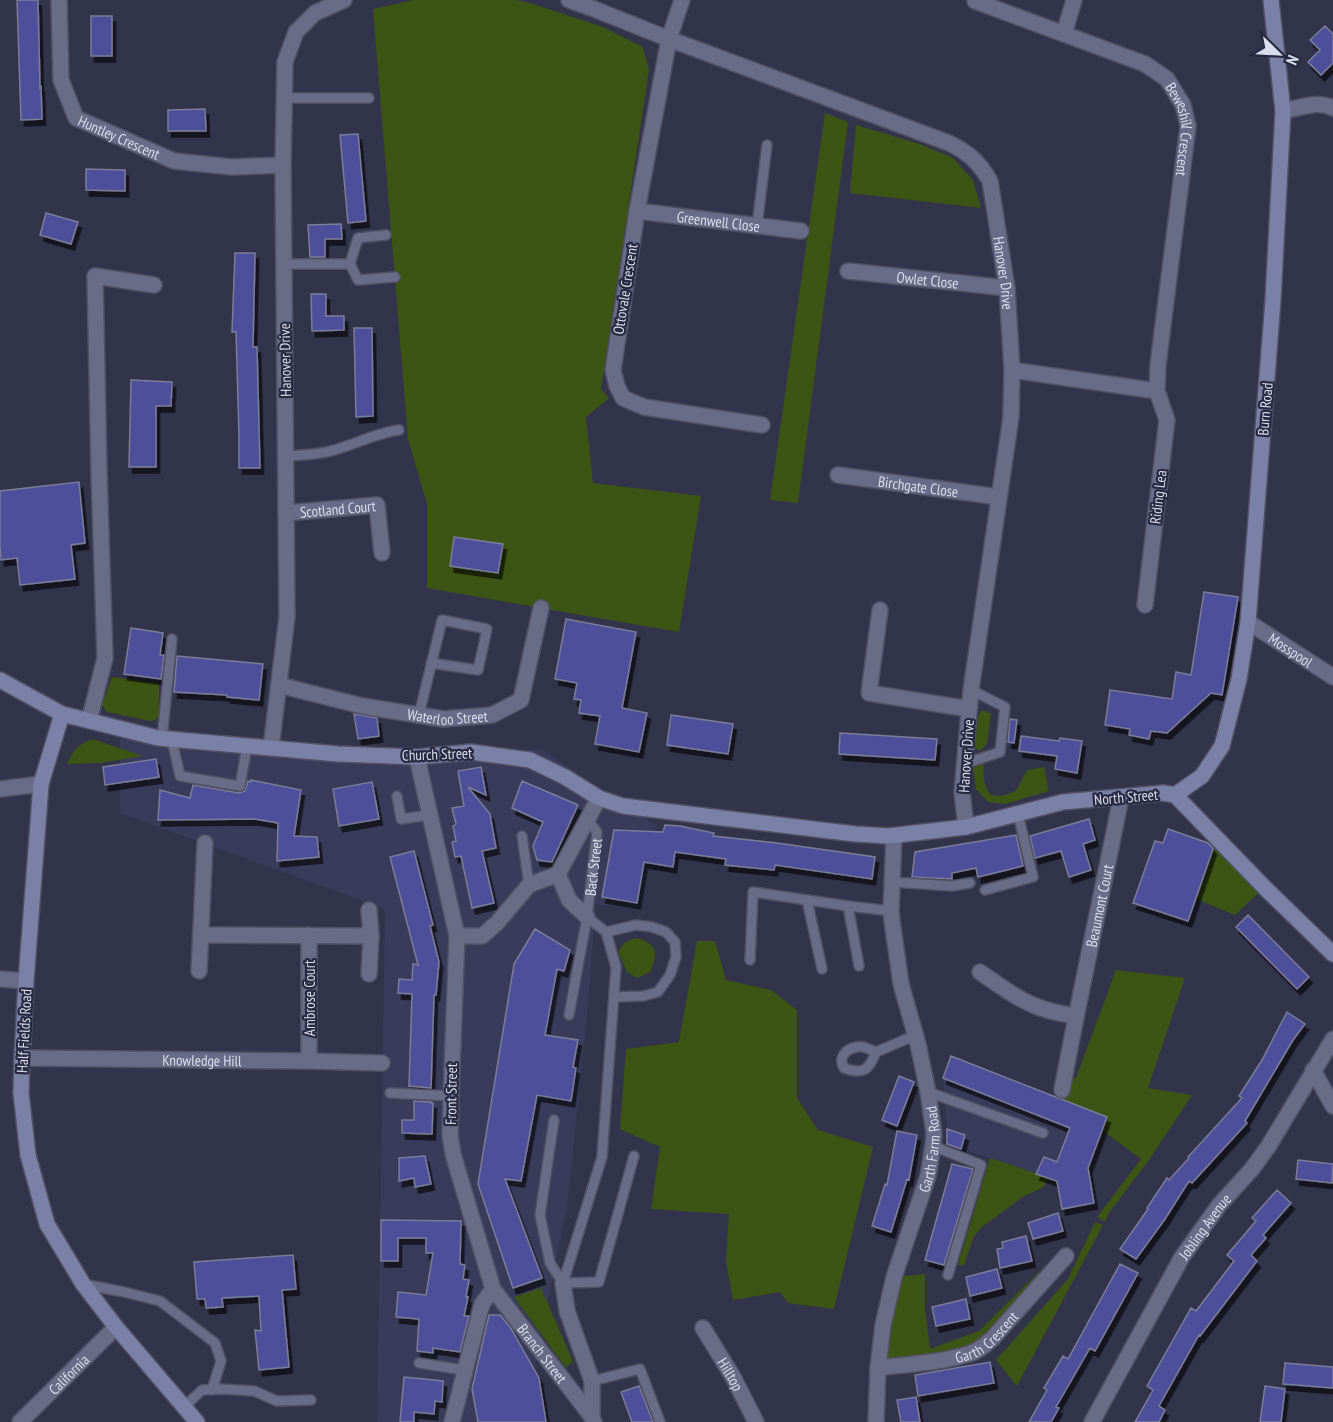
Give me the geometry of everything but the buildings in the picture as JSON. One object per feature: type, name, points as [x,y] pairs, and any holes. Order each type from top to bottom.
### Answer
[{"type":"street","name":"Huntley Crescent","points":[[59,0],[61,80],[76,118],[174,161],[232,167],[283,165]]},
{"type":"street","name":"Hanover Drive","points":[[272,748],[287,617],[283,165],[285,62],[297,32],[315,13],[344,0]]},
{"type":"street","name":"Hanover Drive","points":[[569,0],[949,143],[966,152],[984,170],[990,181],[1007,288],[1012,370],[1011,417],[971,690],[962,792],[966,827]]},
{"type":"street","name":"Ottovale Crescent","points":[[682,0],[669,39],[637,211],[613,370],[617,386],[624,398],[644,407],[762,425]]},
{"type":"street","points":[[1064,34],[1074,0]]},
{"type":"street","name":"Burn Road","points":[[1175,795],[1202,776],[1222,746],[1239,679],[1248,622],[1273,300],[1283,111],[1271,0]]},
{"type":"street","name":"Beweshill Crescent","points":[[975,1],[1145,64],[1167,79],[1183,105],[1188,126],[1158,365],[1157,391]]},
{"type":"street","points":[[1283,111],[1317,104],[1333,108]]},
{"type":"street","name":"Greenwell Close","points":[[637,211],[801,231]]},
{"type":"street","name":"Owlet Close","points":[[848,271],[1007,288]]},
{"type":"street","points":[[88,721],[105,658],[95,276],[154,285]]},
{"type":"street","points":[[1012,370],[1157,391]]},
{"type":"street","name":"Riding Lea","points":[[1145,605],[1167,420],[1157,391]]},
{"type":"street","name":"Birchgate Close","points":[[838,475],[999,497]]},
{"type":"street","name":"Scotland Court","points":[[286,513],[377,505],[382,553]]},
{"type":"street","name":"Waterloo Street","points":[[279,686],[362,706],[443,719],[492,715],[521,700],[541,608]]},
{"type":"street","points":[[880,610],[869,693],[969,709]]},
{"type":"street","name":"Mosspool","points":[[1248,622],[1333,677]]},
{"type":"street","name":"Church Street","points":[[0,680],[62,714],[167,739],[338,754],[417,757],[471,752],[530,760],[566,777],[599,798],[623,806],[855,834],[894,836],[966,827]]},
{"type":"street","name":"Half Fields Road","points":[[62,714],[41,784],[22,1058],[21,1093],[28,1155],[47,1224],[83,1284],[116,1327],[197,1422]]},
{"type":"street","name":"Front Street","points":[[417,757],[457,936],[450,1135],[453,1154],[493,1289]]},
{"type":"street","points":[[0,789],[41,784]]},
{"type":"street","name":"North Street","points":[[966,827],[1063,802],[1163,793],[1175,795],[1267,891],[1333,954]]},
{"type":"street","name":"Beaumont Court","points":[[1062,1089],[1121,797]]},
{"type":"street","points":[[457,936],[482,936],[497,923],[529,885],[558,874],[599,798]]},
{"type":"street","name":"Garth Farm Road","points":[[876,1422],[878,1368],[883,1324],[894,1276],[928,1176],[934,1134],[916,1035],[901,984],[891,911],[894,836]]},
{"type":"street","points":[[199,971],[204,843]]},
{"type":"street","name":"Back Street","points":[[558,874],[569,900],[587,918]]},
{"type":"street","points":[[369,910],[371,936],[369,974]]},
{"type":"street","points":[[201,934],[371,936]]},
{"type":"street","name":"Ambrose Court","points":[[309,935],[309,1061]]},
{"type":"street","points":[[980,972],[1019,999],[1051,1011],[1076,1016]]},
{"type":"street","points":[[0,980],[26,981]]},
{"type":"street","name":"Jobling Avenue","points":[[1092,1422],[1182,1257],[1220,1204],[1252,1169],[1268,1147],[1333,1039]]},
{"type":"street","name":"Knowledge Hill","points":[[22,1058],[382,1063]]},
{"type":"street","points":[[1313,1070],[1333,1106]]},
{"type":"street","name":"Garth Crescent","points":[[878,1368],[932,1362],[969,1354],[981,1348],[992,1340],[1066,1256]]},
{"type":"street","points":[[563,1283],[567,1311],[592,1381],[593,1419]]},
{"type":"street","points":[[452,1422],[482,1304],[493,1289]]},
{"type":"street","name":"Branch Street","points":[[493,1289],[593,1419]]},
{"type":"street","name":"California","points":[[20,1422],[116,1327]]},
{"type":"street","name":"Hilltop","points":[[703,1328],[756,1422]]},
{"type":"lane","points":[[284,98],[369,98]]},
{"type":"lane","points":[[758,226],[767,146]]},
{"type":"lane","points":[[386,235],[358,238],[350,264],[358,280],[395,277]]},
{"type":"lane","points":[[284,264],[350,264]]},
{"type":"lane","points":[[286,456],[333,451],[382,432],[399,430]]},
{"type":"lane","points":[[418,715],[431,663],[442,620],[487,629],[478,670],[431,663]]},
{"type":"lane","points":[[172,639],[167,739],[180,776],[240,786],[247,746]]},
{"type":"lane","points":[[964,764],[1000,752],[1005,707],[971,690]]},
{"type":"lane","points":[[397,795],[401,819],[429,815]]},
{"type":"lane","points":[[985,890],[1033,877],[1018,814]]},
{"type":"lane","name":"Back Street","points":[[569,1015],[587,918],[597,832],[587,819]]},
{"type":"lane","points":[[522,836],[529,885]]},
{"type":"lane","points":[[892,882],[951,886],[970,883]]},
{"type":"lane","points":[[750,960],[753,892],[891,911]]},
{"type":"lane","points":[[807,900],[822,969]]},
{"type":"lane","points":[[848,906],[859,966]]},
{"type":"lane","points":[[563,1283],[603,1157],[616,967],[606,932],[587,918]]},
{"type":"lane","points":[[606,932],[636,925],[652,927],[666,932],[675,942],[676,957],[670,975],[658,992],[643,996],[614,997]]},
{"type":"lane","points":[[876,1052],[916,1035]]},
{"type":"lane","points":[[928,1092],[1043,1133]]},
{"type":"lane","points":[[390,1093],[451,1096]]},
{"type":"lane","points":[[554,1120],[540,1215],[550,1263],[563,1283]]},
{"type":"lane","points":[[933,1146],[981,1165],[948,1275]]},
{"type":"lane","points":[[563,1283],[599,1282],[634,1156]]},
{"type":"lane","points":[[83,1284],[160,1301],[216,1343],[221,1361],[212,1389]]},
{"type":"lane","points":[[419,1363],[465,1370]]},
{"type":"lane","points":[[592,1381],[640,1369],[660,1422]]},
{"type":"lane","points":[[184,1407],[202,1390],[212,1389],[254,1391],[277,1401],[311,1400]]},
{"type":"shaded area","points":[[120,739],[343,762],[541,749],[656,825],[642,909],[596,904],[568,1201],[523,1422],[377,1422],[385,909],[120,813]]},
{"type":"shaded area","points":[[951,1056],[1108,1117],[1086,1172],[1057,1161],[1050,1178],[947,1144],[943,1078]]},
{"type":"green space","points":[[414,0],[516,0],[603,27],[643,47],[649,70],[601,389],[609,398],[586,417],[593,483],[701,496],[679,632],[427,588],[427,504],[408,439],[373,9]]},
{"type":"green space","points":[[825,113],[848,122],[798,503],[770,500]]},
{"type":"green space","points":[[856,125],[920,144],[953,158],[973,180],[981,208],[850,193]]},
{"type":"green space","points":[[112,677],[159,683],[159,716],[150,721],[107,712],[102,705]]},
{"type":"green space","points":[[981,711],[991,714],[987,744],[980,751],[975,748],[978,717]]},
{"type":"green space","points":[[93,739],[143,756],[100,763],[67,764],[77,748]]},
{"type":"green space","points":[[984,763],[984,780],[991,795],[1001,796],[1016,791],[1027,770],[1044,767],[1049,791],[1005,804],[988,802],[976,789],[973,768]]},
{"type":"green space","points":[[1215,846],[1264,888],[1235,915],[1196,899]]},
{"type":"green space","points":[[635,938],[648,942],[655,954],[650,972],[637,978],[627,972],[618,952],[624,943]]},
{"type":"green space","points":[[697,941],[715,941],[726,980],[771,990],[797,1010],[797,1098],[818,1130],[873,1147],[834,1309],[788,1303],[780,1292],[733,1300],[726,1262],[729,1214],[651,1209],[660,1147],[620,1129],[626,1049],[679,1042]]},
{"type":"green space","points":[[1116,970],[1185,978],[1148,1088],[1192,1095],[1105,1222],[1097,1217],[1141,1159],[1103,1131],[1107,1117],[1055,1097],[1063,1079],[1076,1078]]},
{"type":"green space","points":[[990,1158],[1050,1178],[1042,1188],[1024,1196],[982,1227],[974,1236],[964,1265],[958,1265]]},
{"type":"green space","points":[[1095,1222],[1103,1225],[1017,1386],[996,1360],[1068,1279]]},
{"type":"green space","points":[[1045,1266],[1045,1272],[981,1342],[932,1358],[878,1368],[894,1277],[925,1274],[925,1309],[930,1349],[979,1331]]},
{"type":"green space","points":[[541,1288],[573,1361],[566,1368],[514,1297]]}]
